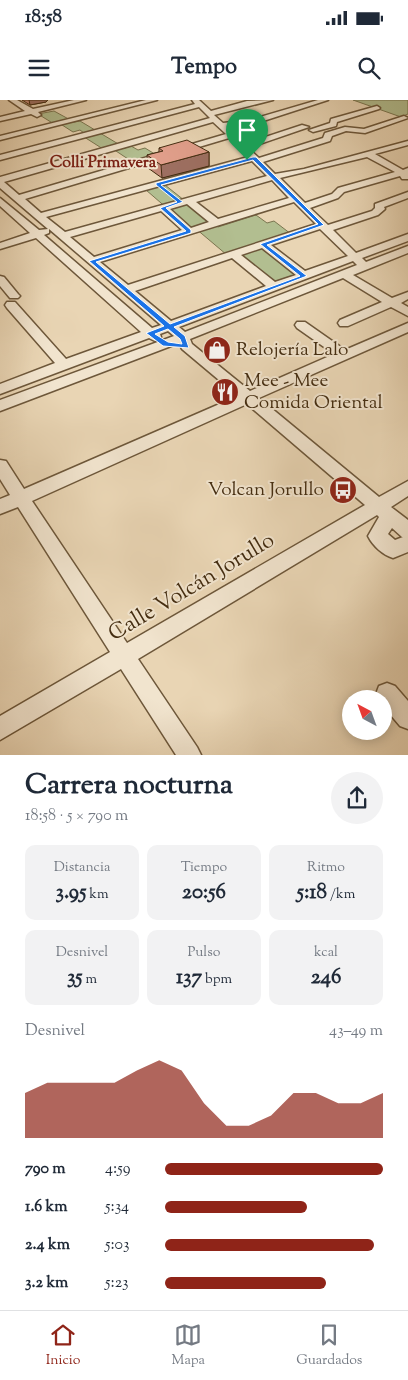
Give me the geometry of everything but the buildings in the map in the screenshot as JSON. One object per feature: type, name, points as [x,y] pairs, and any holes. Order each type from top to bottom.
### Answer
[{"type":"street","points":[[12,100],[52,125]]},
{"type":"street","points":[[48,106],[65,100]]},
{"type":"street","points":[[0,115],[83,100]]},
{"type":"street","points":[[0,138],[154,100]]},
{"type":"street","points":[[215,120],[251,122],[325,100]]},
{"type":"street","points":[[288,111],[268,101],[247,103],[215,120],[124,148],[116,144],[100,148],[0,181],[38,216],[408,531]]},
{"type":"street","points":[[0,111],[12,108],[4,102]]},
{"type":"street","points":[[0,158],[85,138],[101,131],[198,102],[364,266]]},
{"type":"street","points":[[48,106],[59,112]]},
{"type":"street","points":[[333,124],[334,121],[377,108]]},
{"type":"street","points":[[0,119],[29,110]]},
{"type":"street","points":[[277,115],[328,135]]},
{"type":"street","points":[[66,116],[74,120]]},
{"type":"street","points":[[365,131],[404,118]]},
{"type":"street","points":[[395,122],[408,128]]},
{"type":"street","points":[[243,147],[309,128],[333,124],[345,129],[365,131],[374,135]]},
{"type":"street","points":[[62,236],[163,208],[173,195],[256,160],[327,139],[328,135],[345,129]]},
{"type":"street","points":[[101,131],[109,135]]},
{"type":"street","points":[[38,216],[139,162],[231,135]]},
{"type":"street","points":[[383,138],[404,144]]},
{"type":"street","points":[[173,195],[305,171],[404,144]]},
{"type":"street","points":[[368,154],[406,174]]},
{"type":"street","points":[[130,157],[139,162]]},
{"type":"street","points":[[303,207],[336,196],[340,190],[406,174]]},
{"type":"street","points":[[18,198],[82,192],[124,183],[173,195],[216,223]]},
{"type":"street","points":[[125,290],[263,244],[375,213],[380,209],[378,206],[382,203],[408,195]]},
{"type":"street","points":[[92,261],[295,199]]},
{"type":"street","points":[[0,201],[150,333],[166,344]]},
{"type":"street","points":[[163,208],[189,231]]},
{"type":"street","points":[[0,246],[53,228]]},
{"type":"street","points":[[0,389],[408,237]]},
{"type":"street","points":[[263,244],[304,276]]},
{"type":"street","points":[[0,406],[166,344],[185,342],[344,274],[408,249]]},
{"type":"street","points":[[233,254],[274,287]]},
{"type":"street","points":[[344,274],[408,312]]},
{"type":"street","points":[[0,279],[13,301],[64,365]]},
{"type":"street","points":[[344,323],[408,295]]},
{"type":"street","points":[[301,325],[344,355]]},
{"type":"street","points":[[0,507],[408,327]]},
{"type":"street","points":[[0,466],[189,755]]},
{"type":"street","name":"Calle Volcán Jorullo","points":[[0,729],[124,656],[384,510],[408,488]]},
{"type":"street","points":[[384,510],[377,536],[393,550],[408,544]]},
{"type":"street","points":[[392,700],[408,718]]},
{"type":"green space","points":[[353,100],[408,100],[408,114],[401,117]]},
{"type":"green space","points":[[54,111],[74,122],[80,121],[125,148],[131,146],[138,150],[145,148],[158,156],[134,163],[110,147],[103,149],[81,135],[84,133],[80,130],[73,132],[59,123],[54,124],[38,114]]},
{"type":"green space","points":[[165,185],[218,227],[256,215],[267,223],[274,221],[291,234],[258,246],[296,275],[274,283],[236,252],[227,255],[195,228],[191,229],[146,190]]},
{"type":"place","name":"Relojería Lalo","points":[[217,350]]},
{"type":"place","name":"Mee - Mee Comida Oriental","points":[[225,392]]},
{"type":"place","name":"Volcan Jorullo","points":[[343,490]]},
{"type":"district","name":"Colli Primavera","points":[[103,163]]},
{"type":"route","points":[[247,160],[158,184],[181,202],[163,208],[189,231],[92,261],[169,327],[183,337],[187,346],[166,344],[150,333],[169,327],[304,276],[263,244],[322,225],[254,158],[247,160]]}]
